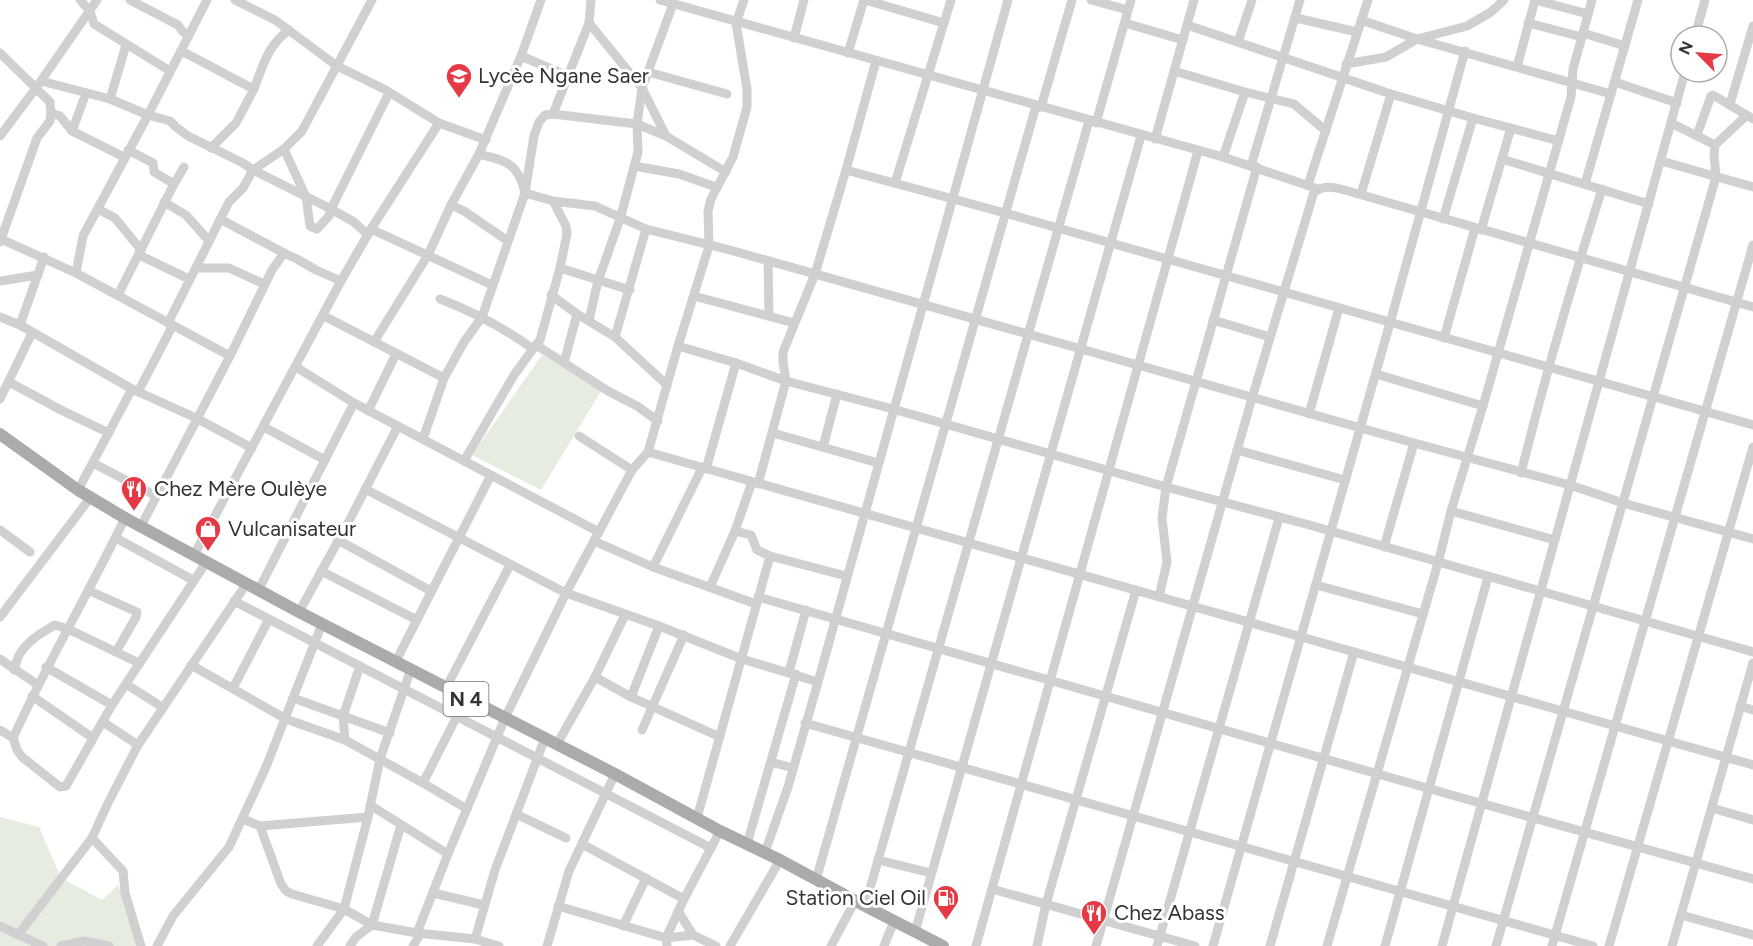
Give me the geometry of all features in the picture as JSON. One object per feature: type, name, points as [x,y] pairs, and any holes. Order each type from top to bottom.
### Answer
[{"type":"main road","name":"N 4","points":[[0,434],[90,498],[194,555],[299,612],[943,946]]},
{"type":"street","points":[[81,0],[90,11],[94,24],[170,71]]},
{"type":"street","points":[[0,136],[97,0]]},
{"type":"street","points":[[130,0],[178,25],[183,32],[189,35]]},
{"type":"street","points":[[76,273],[83,236],[207,0]]},
{"type":"street","points":[[235,0],[255,4],[265,14],[337,66],[439,123],[486,140]]},
{"type":"street","points":[[78,490],[170,324],[189,279],[229,202],[243,188],[253,170],[284,149],[302,131],[372,0]]},
{"type":"street","points":[[374,342],[428,255],[451,205],[486,140],[521,56],[541,0]]},
{"type":"street","points":[[553,114],[589,23],[591,0]]},
{"type":"street","points":[[660,0],[1155,140],[1223,157],[1313,187],[1334,187],[1361,194],[1753,307]]},
{"type":"street","points":[[413,946],[448,854],[505,718],[566,593],[632,470],[648,452],[709,246],[708,211],[716,187],[733,157],[747,107],[747,89],[736,23],[744,0]]},
{"type":"street","points":[[794,38],[804,0]]},
{"type":"street","points":[[848,53],[864,0],[944,23]]},
{"type":"street","points":[[895,183],[951,0]]},
{"type":"street","points":[[765,852],[818,682],[1008,0]]},
{"type":"street","points":[[816,880],[1005,213],[1072,0]]},
{"type":"street","points":[[831,946],[860,904],[878,860],[1058,228],[1130,5],[1091,0]]},
{"type":"street","points":[[1155,140],[1194,0]]},
{"type":"street","points":[[1238,42],[1252,0]]},
{"type":"street","points":[[1159,597],[1167,562],[1162,518],[1166,487],[1226,276],[1271,99],[1300,0]]},
{"type":"street","points":[[1096,946],[1252,398],[1313,195],[1326,130],[1368,0]]},
{"type":"street","points":[[1346,64],[1386,57],[1418,39],[1467,26],[1491,12],[1504,0]]},
{"type":"street","points":[[1517,67],[1534,0],[1588,14]]},
{"type":"street","points":[[1327,946],[1466,458],[1550,174],[1571,97],[1573,69],[1592,0]]},
{"type":"street","points":[[1585,184],[1638,0]]},
{"type":"street","points":[[1698,24],[1705,0]]},
{"type":"street","points":[[588,320],[598,281],[620,219],[638,152],[637,124],[642,88],[673,4]]},
{"type":"street","points":[[1296,18],[1357,32]]},
{"type":"street","points":[[1361,20],[1418,39],[1611,94]]},
{"type":"street","points":[[589,23],[642,88],[666,136]]},
{"type":"street","points":[[1125,23],[1183,40]]},
{"type":"street","points":[[1528,23],[1625,46]]},
{"type":"street","points":[[1187,25],[1391,94],[1559,141]]},
{"type":"street","points":[[1730,104],[1753,26]]},
{"type":"street","points":[[211,148],[236,123],[254,89],[271,47],[289,30]]},
{"type":"street","points":[[110,99],[126,45]]},
{"type":"street","points":[[181,51],[254,89]]},
{"type":"street","points":[[1212,946],[1376,375],[1464,51]]},
{"type":"street","points":[[0,53],[38,84],[50,102],[51,113],[51,121],[37,138],[3,226],[1,240],[76,273],[230,356]]},
{"type":"street","points":[[521,56],[568,76]]},
{"type":"street","points":[[710,587],[755,483],[773,433],[786,381],[783,352],[815,274],[876,61]]},
{"type":"street","points":[[1174,71],[1245,93],[1298,106],[1326,130]]},
{"type":"street","points":[[648,72],[727,94]]},
{"type":"street","points":[[1615,82],[1677,103]]},
{"type":"street","points":[[38,84],[110,99],[148,115],[170,121],[188,136],[331,209],[369,232],[428,255],[492,285]]},
{"type":"street","points":[[1442,946],[1682,84]]},
{"type":"street","points":[[72,130],[86,93]]},
{"type":"street","points":[[284,149],[306,197],[310,226],[317,229],[328,216],[389,93]]},
{"type":"street","points":[[1223,157],[1245,93]]},
{"type":"street","points":[[1361,194],[1391,94]]},
{"type":"street","points":[[1496,946],[1716,177],[1715,145],[1750,117],[1715,94],[1711,96],[1697,135]]},
{"type":"street","points":[[51,113],[60,116],[72,130],[153,164],[154,172],[174,184]]},
{"type":"street","points":[[423,439],[444,378],[464,342],[482,317],[525,193],[538,122],[545,115],[637,124],[666,136],[726,172]]},
{"type":"street","points":[[1443,219],[1473,118]]},
{"type":"street","points":[[194,555],[341,281],[369,232],[439,123]]},
{"type":"street","points":[[1671,123],[1715,145]]},
{"type":"street","points":[[1444,338],[1511,128]]},
{"type":"street","points":[[915,932],[1141,136]]},
{"type":"street","points":[[976,946],[1198,151]]},
{"type":"street","points":[[479,154],[512,164],[519,175],[525,193]]},
{"type":"street","points":[[1502,159],[1649,204]]},
{"type":"street","points":[[1661,161],[1753,187]]},
{"type":"street","points":[[634,166],[679,174],[716,187]]},
{"type":"street","points":[[118,296],[164,202],[184,167]]},
{"type":"street","points":[[846,170],[1753,425]]},
{"type":"street","points":[[1521,473],[1548,367],[1602,189]]},
{"type":"street","points":[[525,193],[553,201],[594,207],[646,229],[1570,485],[1753,539]]},
{"type":"street","points":[[464,460],[514,375],[540,340],[567,234],[566,226],[553,201]]},
{"type":"street","points":[[164,202],[186,215],[208,241]]},
{"type":"street","points":[[451,205],[464,211],[507,241]]},
{"type":"street","points":[[98,209],[115,218],[140,253],[189,279]]},
{"type":"street","points":[[220,219],[284,254],[341,281]]},
{"type":"street","points":[[615,337],[646,229]]},
{"type":"street","points":[[1552,946],[1753,244]]},
{"type":"street","points":[[141,526],[230,356],[264,285],[284,254]]},
{"type":"street","points":[[20,326],[44,257]]},
{"type":"street","points":[[768,261],[769,315]]},
{"type":"street","points":[[196,268],[229,268],[264,285]]},
{"type":"street","points":[[560,268],[630,290]]},
{"type":"street","points":[[0,281],[38,275]]},
{"type":"street","points":[[551,295],[615,337],[667,385]]},
{"type":"street","points":[[694,296],[794,323]]},
{"type":"street","points":[[440,299],[482,317],[509,332],[637,406],[658,421]]},
{"type":"street","points":[[1309,414],[1339,308]]},
{"type":"street","points":[[564,363],[577,314]]},
{"type":"street","points":[[324,316],[444,378]]},
{"type":"street","points":[[0,317],[135,390],[196,418],[252,448]]},
{"type":"street","points":[[1213,320],[1270,337]]},
{"type":"street","points":[[0,399],[32,333]]},
{"type":"street","points":[[678,346],[786,381],[946,423],[1753,652]]},
{"type":"street","points":[[368,411],[396,354]]},
{"type":"street","points":[[653,567],[704,469],[736,363]]},
{"type":"street","points":[[296,367],[368,411],[599,532]]},
{"type":"street","points":[[1376,375],[1483,406]]},
{"type":"street","points":[[9,382],[109,433]]},
{"type":"street","points":[[823,447],[837,394]]},
{"type":"street","points":[[259,589],[354,403]]},
{"type":"street","points":[[299,612],[398,426]]},
{"type":"street","points":[[264,427],[325,460]]},
{"type":"street","points":[[773,433],[878,463]]},
{"type":"street","points":[[579,436],[632,470]]},
{"type":"street","points":[[1384,548],[1414,443]]},
{"type":"street","points":[[1609,946],[1753,447]]},
{"type":"street","points":[[1237,450],[1346,480]]},
{"type":"street","points":[[648,452],[1753,765]]},
{"type":"street","points":[[93,463],[156,496]]},
{"type":"street","points":[[396,661],[491,475]]},
{"type":"street","points":[[365,489],[566,593],[684,635],[742,659],[818,682]]},
{"type":"street","points":[[0,617],[90,498]]},
{"type":"street","points":[[1451,511],[1555,540]]},
{"type":"street","points":[[13,738],[46,668],[90,591],[126,518]]},
{"type":"street","points":[[1158,941],[1279,518]]},
{"type":"street","points":[[0,530],[30,552]]},
{"type":"street","points":[[735,531],[751,535],[757,550],[770,556],[846,576]]},
{"type":"street","points":[[116,538],[193,580]]},
{"type":"street","points":[[338,540],[432,591]]},
{"type":"street","points":[[594,541],[653,567],[710,587],[835,618],[1753,879]]},
{"type":"street","points":[[697,818],[770,556]]},
{"type":"street","points":[[0,730],[13,738],[22,757],[60,787],[66,786],[112,705],[207,561]]},
{"type":"street","points":[[446,688],[510,565]]},
{"type":"street","points":[[321,571],[417,620]]},
{"type":"street","points":[[1384,946],[1488,577]]},
{"type":"street","points":[[18,935],[92,838],[138,745],[246,583]]},
{"type":"street","points":[[1316,585],[1423,614]]},
{"type":"street","points":[[1037,946],[1046,904],[1136,590]]},
{"type":"street","points":[[90,591],[136,612],[116,652]]},
{"type":"street","points":[[234,601],[711,848]]},
{"type":"street","points":[[747,844],[771,762],[806,610]]},
{"type":"street","points":[[557,744],[595,677],[625,615]]},
{"type":"street","points":[[233,688],[269,619]]},
{"type":"street","points":[[157,946],[172,916],[226,853],[286,719],[322,624]]},
{"type":"street","points":[[14,670],[20,653],[40,634],[55,625],[139,663]]},
{"type":"street","points":[[631,697],[659,626]]},
{"type":"street","points":[[642,730],[684,635]]},
{"type":"street","points":[[1270,946],[1354,652]]},
{"type":"street","points":[[1,662],[38,685]]},
{"type":"street","points":[[1672,946],[1753,663]]},
{"type":"street","points":[[191,665],[286,719],[345,740],[467,809]]},
{"type":"street","points":[[345,740],[343,716],[360,666]]},
{"type":"street","points":[[46,668],[112,705]]},
{"type":"street","points":[[316,946],[344,909],[368,817],[380,759],[411,669]]},
{"type":"street","points":[[595,677],[631,697],[720,737]]},
{"type":"street","points":[[126,684],[162,707]]},
{"type":"street","points":[[32,696],[93,738]]},
{"type":"street","points":[[293,698],[390,733]]},
{"type":"street","points":[[1740,706],[1753,710]]},
{"type":"street","points":[[423,783],[457,716]]},
{"type":"street","points":[[103,722],[138,745]]},
{"type":"street","points":[[805,723],[1593,946]]},
{"type":"street","points":[[475,939],[495,870],[545,738]]},
{"type":"street","points":[[771,762],[793,768]]},
{"type":"street","points":[[547,946],[569,871],[615,774]]},
{"type":"street","points":[[370,805],[448,854]]},
{"type":"street","points":[[1712,808],[1753,820]]},
{"type":"street","points":[[516,814],[566,838]]},
{"type":"street","points":[[243,819],[260,826],[368,817]]},
{"type":"street","points":[[350,946],[356,937],[372,925],[401,825]]},
{"type":"street","points":[[260,826],[283,888],[292,894],[344,909],[372,925],[475,939],[499,946]]},
{"type":"street","points":[[667,942],[678,911],[720,831]]},
{"type":"street","points":[[92,838],[123,871],[125,893],[141,946]]},
{"type":"street","points":[[582,844],[684,899]]},
{"type":"street","points":[[730,946],[780,860]]},
{"type":"street","points":[[878,860],[931,873]]},
{"type":"street","points":[[623,926],[646,878]]},
{"type":"street","points":[[992,888],[1104,920],[1158,941],[1195,946]]},
{"type":"street","points":[[433,893],[484,905]]},
{"type":"street","points":[[558,906],[667,942],[693,935]]},
{"type":"street","points":[[678,911],[693,935],[716,946]]},
{"type":"street","points":[[1681,915],[1753,935]]},
{"type":"street","points":[[884,946],[894,921]]},
{"type":"street","points":[[0,926],[43,946]]},
{"type":"street","points":[[61,946],[84,941],[109,946]]},
{"type":"shaded area","points":[[542,355],[601,391],[541,490],[472,455]]},
{"type":"shaded area","points":[[0,817],[39,827],[61,878],[102,900],[118,885],[139,946],[0,946]]},
{"type":"place","name":"Lycèe Ngane Saer","points":[[459,99]]},
{"type":"place","name":"Chez Mère Oulèye","points":[[134,512]]},
{"type":"place","name":"Vulcanisateur","points":[[208,552]]},
{"type":"place","name":"Station Ciel Oil","points":[[946,921]]},
{"type":"place","name":"Chez Abass","points":[[1094,936]]}]
